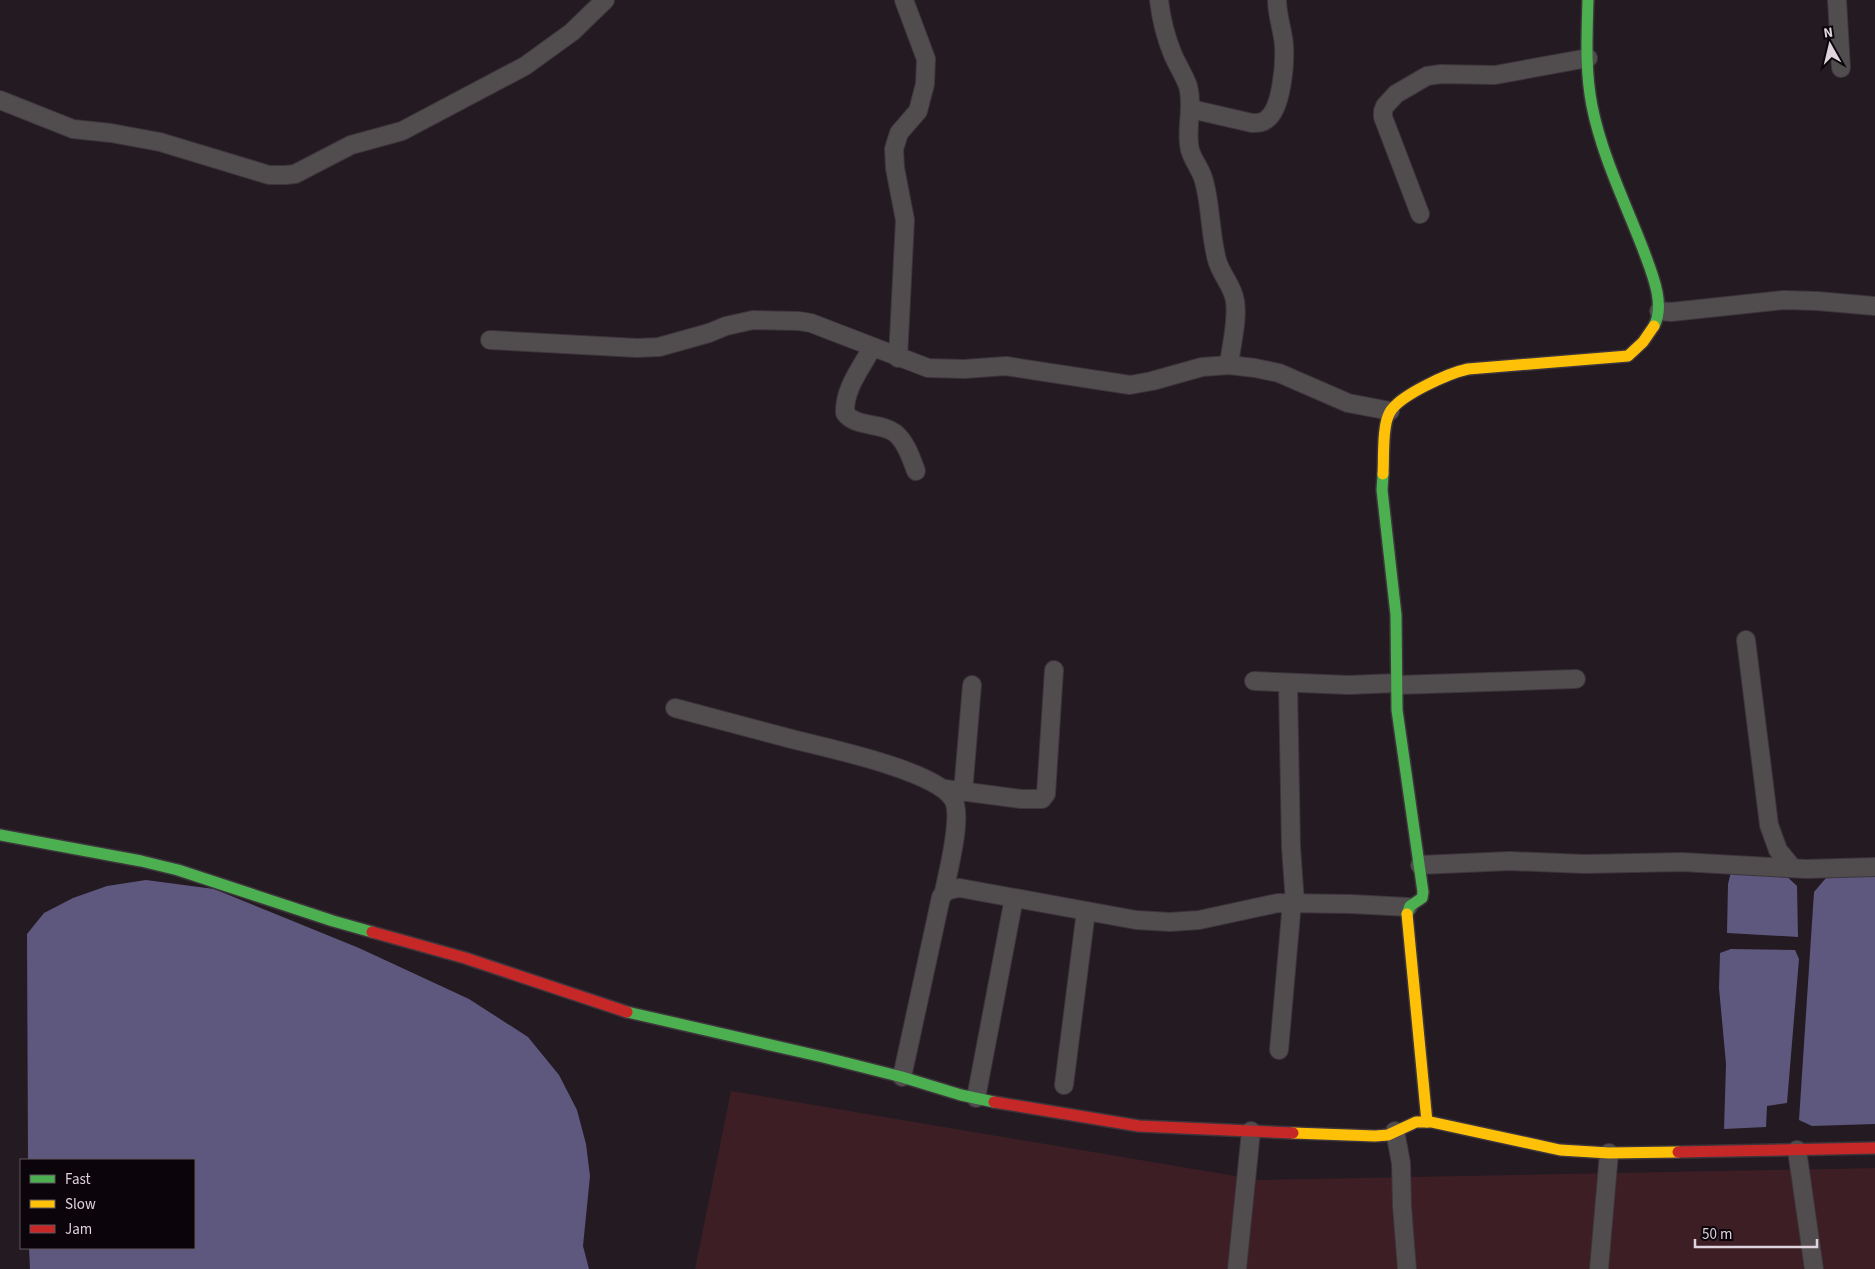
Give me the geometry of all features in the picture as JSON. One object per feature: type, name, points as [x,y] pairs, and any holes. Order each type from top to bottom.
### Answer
[{"type":"street","points":[[0,100],[73,129],[111,133],[160,142],[203,154],[238,167],[269,175],[286,175],[300,171],[352,145],[402,131],[525,66],[572,32],[605,0]]},
{"type":"street","points":[[898,358],[905,220],[895,168],[894,149],[899,133],[918,111],[926,84],[926,58],[904,0]]},
{"type":"street","points":[[1159,0],[1172,52],[1188,86],[1191,109],[1190,151],[1205,182],[1217,258],[1235,302],[1236,317],[1228,365]]},
{"type":"street","points":[[1191,109],[1252,123],[1268,119],[1275,109],[1283,77],[1284,45],[1277,0]]},
{"type":"street","points":[[1428,1122],[1406,920],[1406,912],[1414,903],[1420,865],[1397,710],[1390,684],[1396,614],[1382,490],[1386,423],[1390,411],[1406,397],[1451,373],[1468,369],[1628,356],[1635,352],[1658,318],[1659,312],[1652,278],[1615,180],[1592,106],[1588,58],[1588,0]]},
{"type":"street","points":[[1837,0],[1841,68]]},
{"type":"street","points":[[1420,214],[1383,117],[1385,106],[1396,94],[1427,76],[1441,74],[1494,75],[1588,58]]},
{"type":"street","points":[[1659,312],[1784,300],[1875,306]]},
{"type":"street","points":[[490,340],[638,348],[659,347],[739,323],[754,320],[784,320],[811,324],[928,368],[964,369],[1006,366],[1130,385],[1202,367],[1228,365],[1279,373],[1348,403],[1390,411]]},
{"type":"street","points":[[872,348],[850,388],[845,413],[852,420],[894,432],[904,443],[916,471]]},
{"type":"street","points":[[1746,640],[1769,826],[1778,850],[1792,867]]},
{"type":"street","points":[[675,708],[886,763],[945,789],[1035,800],[1042,799],[1046,794],[1054,670]]},
{"type":"street","points":[[1254,681],[1349,686],[1576,679]]},
{"type":"street","points":[[1279,1050],[1293,902],[1288,683]]},
{"type":"street","points":[[963,792],[972,684]]},
{"type":"street","points":[[902,1077],[941,897],[944,892],[957,821],[954,800],[945,789]]},
{"type":"street","points":[[0,835],[141,861],[178,870],[333,920],[466,958],[634,1015],[823,1057],[1019,1108],[1138,1126],[1382,1136],[1416,1122],[1428,1122],[1560,1150],[1610,1153],[1875,1148]]},
{"type":"street","points":[[1420,865],[1510,861],[1585,864],[1682,862],[1806,869],[1875,867]]},
{"type":"street","points":[[944,892],[960,888],[1136,920],[1170,922],[1199,920],[1278,903],[1414,903]]},
{"type":"street","points":[[976,1098],[1014,898]]},
{"type":"street","points":[[1064,1085],[1086,911]]},
{"type":"street","points":[[1237,1269],[1251,1131]]},
{"type":"street","points":[[1395,1131],[1401,1163],[1407,1269]]},
{"type":"street","points":[[1797,1150],[1814,1269]]},
{"type":"street","points":[[1598,1269],[1610,1153]]},
{"type":"shaded area","points":[[1837,865],[1875,867],[1875,1124],[1812,1126],[1799,1120],[1814,892]]},
{"type":"shaded area","points":[[1779,869],[1797,886],[1798,937],[1727,933],[1728,884],[1731,872]]},
{"type":"shaded area","points":[[146,880],[214,889],[359,948],[469,999],[528,1037],[559,1075],[577,1110],[586,1144],[590,1176],[583,1246],[589,1269],[30,1269],[29,1249],[195,1249],[195,1159],[28,1159],[27,934],[44,913],[73,898],[107,886]]},
{"type":"shaded area","points":[[1731,949],[1795,950],[1799,959],[1787,1103],[1767,1106],[1766,1127],[1724,1129],[1726,1064],[1719,988],[1720,953]]},
{"type":"shaded area","points":[[731,1091],[1259,1180],[1875,1168],[1875,1269],[695,1269]]},
{"type":"traffic: fast","points":[[1588,0],[1587,66],[1592,106],[1608,161],[1653,277],[1658,298],[1657,317],[1654,326]]},
{"type":"traffic: fast","points":[[1383,474],[1382,490],[1396,615],[1397,710],[1423,892],[1422,898],[1410,906],[1407,914]]},
{"type":"traffic: fast","points":[[0,835],[141,861],[178,870],[372,932]]},
{"type":"traffic: fast","points":[[627,1012],[823,1057],[902,1077],[961,1095],[994,1102]]},
{"type":"traffic: slow","points":[[1383,474],[1387,418],[1395,405],[1414,392],[1449,375],[1468,369],[1628,356],[1643,342],[1654,326]]},
{"type":"traffic: slow","points":[[1407,914],[1427,1122]]},
{"type":"traffic: slow","points":[[1293,1133],[1388,1135],[1416,1122],[1431,1122],[1560,1150],[1609,1153],[1678,1152]]},
{"type":"traffic: jam","points":[[372,932],[465,958],[627,1012]]},
{"type":"traffic: jam","points":[[994,1102],[1139,1126],[1293,1133]]},
{"type":"traffic: jam","points":[[1678,1152],[1875,1148]]}]
